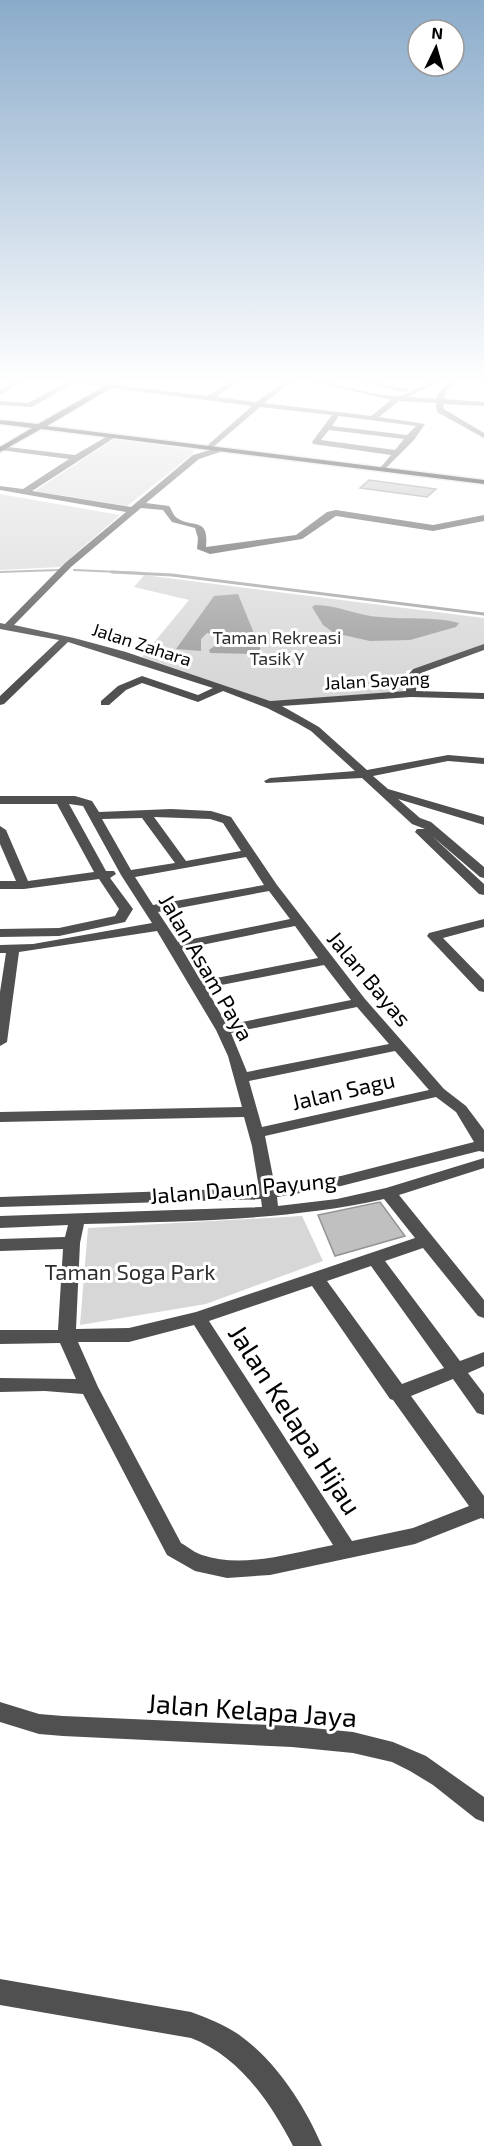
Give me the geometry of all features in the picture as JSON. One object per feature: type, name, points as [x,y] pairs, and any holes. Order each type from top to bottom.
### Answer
[{"type":"street","points":[[24,492],[39,482]]},
{"type":"street","points":[[3,626],[26,609],[68,565],[166,482]]},
{"type":"street","points":[[0,488],[135,508],[166,508],[174,519],[195,525],[203,534],[201,549],[210,551],[299,537],[330,514],[336,513],[433,528],[484,518]]},
{"type":"street","points":[[19,629],[28,612],[26,609]]},
{"type":"street","name":"Jalan Zahara","points":[[3,626],[66,639],[138,659],[217,690],[271,704]]},
{"type":"street","points":[[0,702],[66,639]]},
{"type":"street","points":[[411,694],[412,676],[417,671],[484,647]]},
{"type":"street","points":[[105,704],[122,688],[142,679],[198,699],[217,690]]},
{"type":"street","points":[[0,684],[17,686]]},
{"type":"street","name":"Jalan Sayang","points":[[271,704],[411,694],[484,696]]},
{"type":"street","points":[[271,704],[315,729],[416,821],[437,832],[484,874]]},
{"type":"street","points":[[270,781],[366,774],[448,758],[484,761]]},
{"type":"street","points":[[383,790],[484,821]]},
{"type":"street","points":[[0,800],[68,800],[93,861],[126,909],[120,919],[59,932],[0,933]]},
{"type":"street","name":"Jalan Asam Paya","points":[[68,800],[86,802],[126,874],[174,947],[223,1030],[242,1078],[257,1133],[271,1212]]},
{"type":"street","points":[[405,811],[410,807],[428,805]]},
{"type":"street","points":[[437,832],[430,823],[430,819],[441,812],[450,812]]},
{"type":"street","points":[[95,816],[145,814],[183,865]]},
{"type":"street","name":"Jalan Bayas","points":[[145,814],[211,815],[227,820],[297,922],[360,1002],[439,1092],[461,1109],[476,1128],[483,1146]]},
{"type":"street","points":[[416,821],[421,832],[484,891]]},
{"type":"street","points":[[0,830],[3,846],[24,885]]},
{"type":"street","points":[[0,885],[24,885],[126,874],[249,853]]},
{"type":"street","points":[[93,861],[118,858]]},
{"type":"street","points":[[150,910],[272,887]]},
{"type":"street","points":[[174,947],[297,922]]},
{"type":"street","points":[[484,923],[434,936],[484,988]]},
{"type":"street","points":[[0,1042],[6,949],[33,948],[160,926]]},
{"type":"street","points":[[197,986],[327,960]]},
{"type":"street","points":[[223,1030],[360,1002]]},
{"type":"street","points":[[242,1078],[399,1046]]},
{"type":"street","name":"Jalan Sagu","points":[[257,1133],[439,1092]]},
{"type":"street","points":[[0,1117],[251,1112]]},
{"type":"street","points":[[0,1202],[269,1193],[352,1178],[483,1146]]},
{"type":"street","name":"Jalan Daun Payung","points":[[0,1222],[271,1212],[337,1204],[388,1193],[484,1163]]},
{"type":"street","points":[[388,1193],[484,1312]]},
{"type":"street","points":[[77,1220],[72,1243],[67,1337],[89,1387],[174,1549],[195,1562],[227,1569],[270,1566],[415,1536],[483,1510],[316,1279]]},
{"type":"street","points":[[0,1337],[129,1335],[198,1318],[425,1241]]},
{"type":"street","points":[[0,1245],[72,1243]]},
{"type":"street","points":[[373,1257],[484,1408]]},
{"type":"street","name":"Jalan Kelapa Hijau","points":[[198,1318],[348,1551]]},
{"type":"street","points":[[397,1394],[484,1359]]},
{"type":"street","points":[[0,1385],[45,1384],[89,1387]]},
{"type":"street","name":"Jalan Kelapa Jaya","points":[[0,1712],[39,1724],[294,1737],[337,1740],[371,1746],[394,1752],[435,1772],[484,1811]]},
{"type":"street","points":[[0,1992],[211,2030],[249,2060],[293,2117],[308,2146]]},
{"type":"green space","points":[[48,482],[157,482],[127,506],[35,491]]},
{"type":"green space","points":[[0,494],[120,515],[60,567],[0,570]]},
{"type":"green space","name":"Taman Rekreasi Tasik Y","points":[[144,575],[484,618],[484,645],[406,671],[403,692],[269,701],[142,657],[189,600],[134,587]]},
{"type":"green space","name":"Taman Soga Park","points":[[302,1216],[323,1261],[206,1304],[80,1325],[88,1228]]},
{"type":"shaded area","points":[[238,594],[260,648],[260,654],[210,653],[209,650],[221,641],[215,634],[207,633],[201,639],[201,651],[176,649],[214,596]]},
{"type":"shaded area","points":[[315,605],[372,616],[459,623],[456,627],[410,640],[370,641],[334,633],[323,625],[312,607]]},
{"type":"building","points":[[367,482],[385,482],[436,489],[427,497],[360,488]]},
{"type":"building","points":[[380,1202],[405,1236],[335,1256],[318,1215]]},
{"type":"waterway","points":[[0,572],[59,570]]},
{"type":"waterway","points":[[74,570],[141,573]]},
{"type":"waterway","points":[[112,572],[172,575],[484,614]]}]
